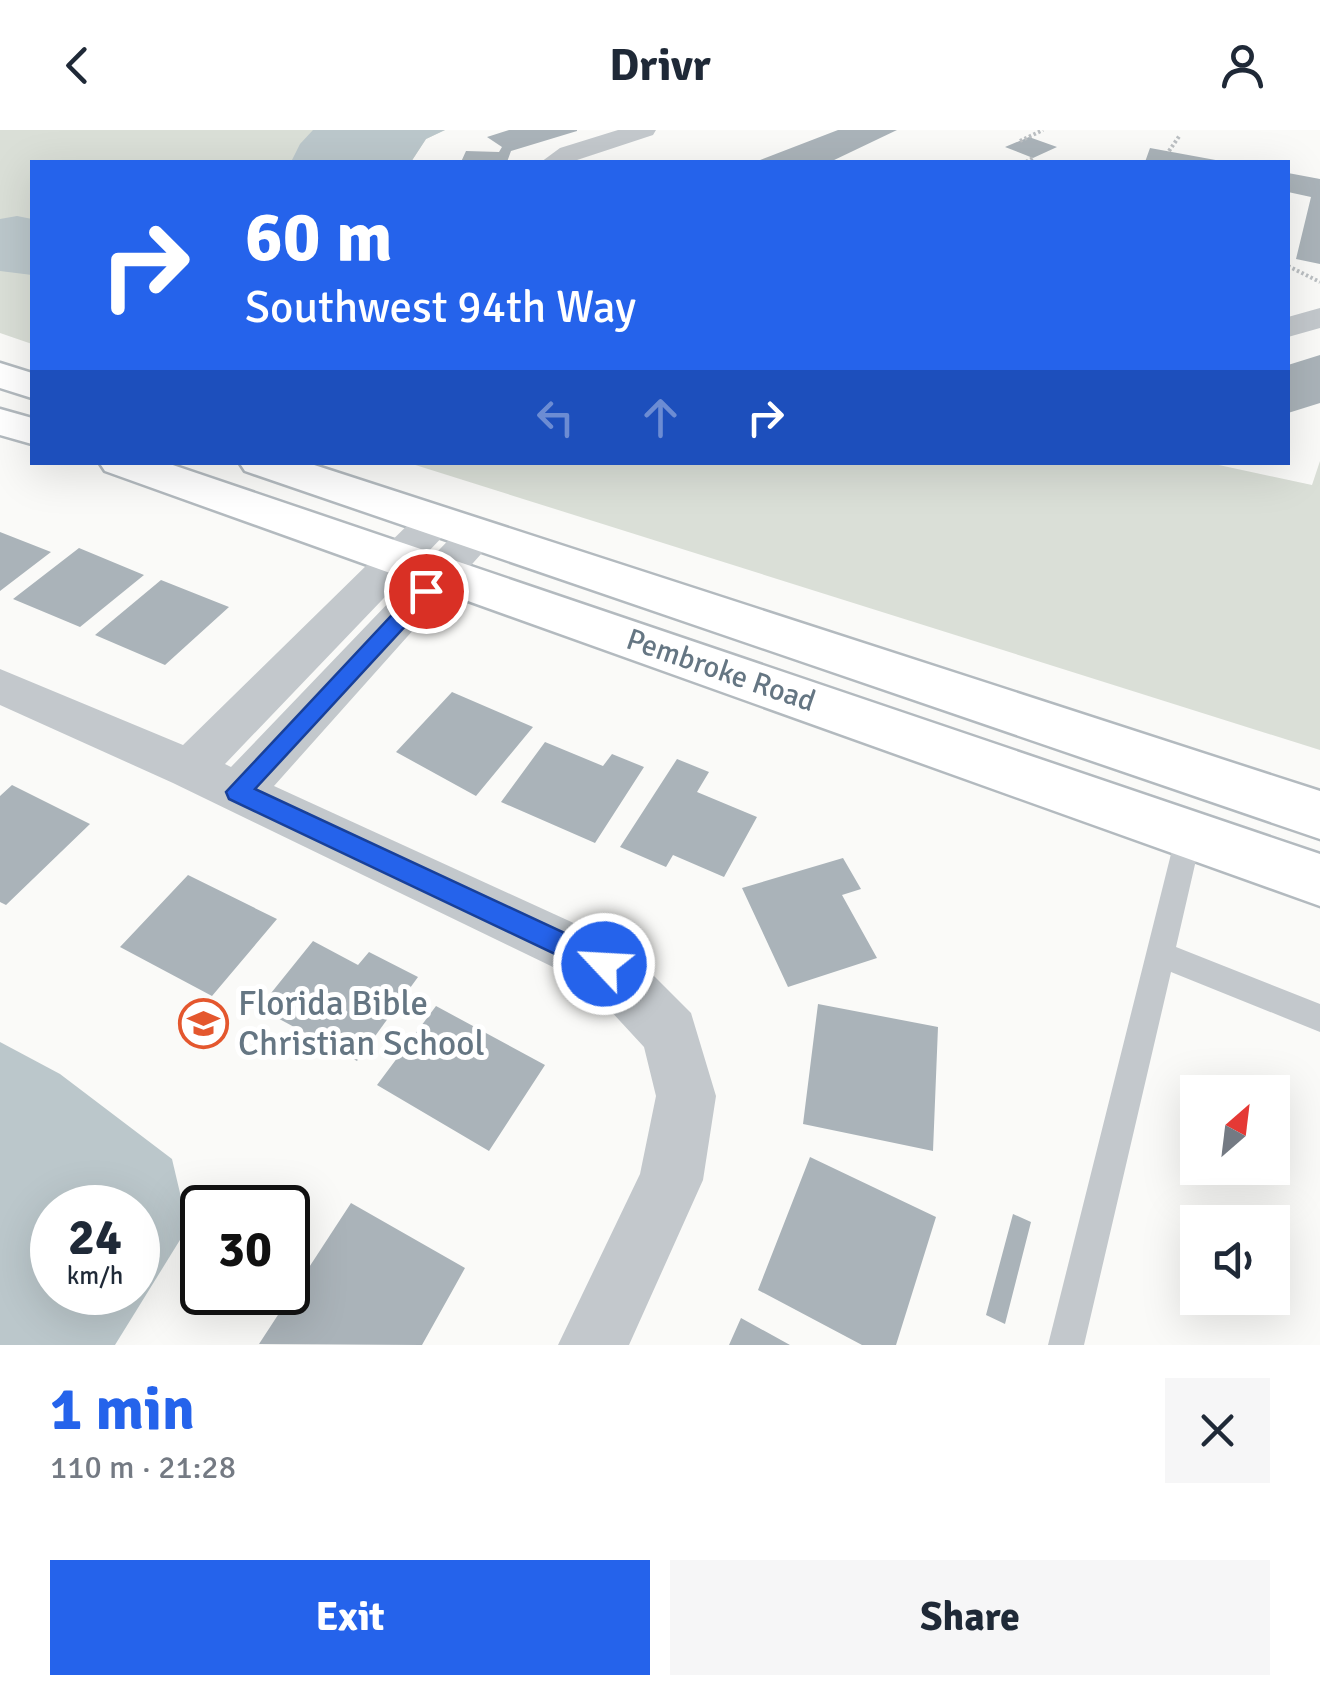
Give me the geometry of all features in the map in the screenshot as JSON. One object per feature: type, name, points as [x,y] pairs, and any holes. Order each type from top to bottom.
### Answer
[{"type":"main road","points":[[0,376],[30,385]]},
{"type":"main road","points":[[0,421],[30,431]]},
{"type":"main road","name":"Pembroke Road","points":[[131,465],[438,546],[1320,815]]},
{"type":"main road","name":"Pembroke Road","points":[[266,465],[438,546],[1188,834],[1320,880]]},
{"type":"street","points":[[557,160],[644,130]]},
{"type":"street","points":[[1290,326],[1320,318]]},
{"type":"street","points":[[190,769],[438,546]]},
{"type":"street","points":[[238,792],[438,546]]},
{"type":"street","points":[[0,686],[190,769],[604,964],[670,1033],[686,1096],[672,1180],[593,1345]]},
{"type":"lane","points":[[1066,1345],[1188,834]]},
{"type":"lane","points":[[1160,954],[1320,1018]]},
{"type":"path","points":[[1020,141],[1043,130]]},
{"type":"path","points":[[1170,151],[1180,135]]},
{"type":"path","points":[[1030,160],[1033,158]]},
{"type":"path","points":[[1290,267],[1320,282]]},
{"type":"shaded area","points":[[0,130],[445,130],[426,139],[412,160],[30,160],[30,343],[0,333]]},
{"type":"shaded area","points":[[313,130],[445,130],[426,139],[412,160],[292,160]]},
{"type":"shaded area","points":[[0,219],[30,219],[30,275],[0,271]]},
{"type":"shaded area","points":[[1320,461],[1320,750],[415,465],[1219,465],[1312,485]]},
{"type":"shaded area","points":[[0,1042],[60,1074],[172,1159],[180,1193],[180,1240],[160,1272],[160,1185],[30,1185],[30,1315],[134,1315],[115,1345],[0,1345]]},
{"type":"building","points":[[509,130],[577,130],[511,151],[508,160],[462,160],[466,151],[499,152],[502,147],[487,137]]},
{"type":"building","points":[[838,130],[897,130],[834,160],[760,160]]},
{"type":"building","points":[[1029,137],[1057,147],[1033,158],[1005,147]]},
{"type":"building","points":[[1150,148],[1216,160],[1146,160]]},
{"type":"building","points":[[1290,173],[1320,179],[1320,264],[1296,259],[1311,197],[1290,192]]},
{"type":"building","points":[[1320,355],[1320,403],[1290,412],[1290,364]]},
{"type":"building","points":[[0,532],[51,552],[0,591]]},
{"type":"building","points":[[79,548],[144,575],[80,627],[13,599]]},
{"type":"building","points":[[161,580],[229,607],[165,665],[95,635]]},
{"type":"building","points":[[452,692],[533,727],[476,796],[396,752]]},
{"type":"building","points":[[545,742],[603,766],[612,754],[644,767],[595,843],[501,802]]},
{"type":"building","points":[[677,759],[709,772],[697,792],[757,817],[724,877],[673,855],[666,867],[620,847]]},
{"type":"building","points":[[12,785],[90,824],[6,905],[0,902],[0,796]]},
{"type":"building","points":[[843,858],[861,889],[842,895],[877,958],[788,987],[742,888]]},
{"type":"building","points":[[188,875],[277,919],[212,996],[120,947]]},
{"type":"building","points":[[313,941],[358,965],[369,952],[418,977],[357,1061],[259,1008]]},
{"type":"building","points":[[818,1004],[938,1027],[933,1151],[803,1124]]},
{"type":"building","points":[[436,1006],[545,1065],[489,1151],[377,1085]]},
{"type":"building","points":[[810,1157],[936,1217],[896,1345],[862,1345],[758,1290]]},
{"type":"building","points":[[351,1203],[465,1268],[422,1345],[259,1344],[278,1315],[310,1315],[310,1266]]},
{"type":"building","points":[[1013,1214],[1031,1222],[1005,1324],[986,1315]]},
{"type":"building","points":[[741,1318],[790,1345],[729,1345]]},
{"type":"place","name":"Florida Bible Christian School","points":[[203,1023]]},
{"type":"route","points":[[426,591],[238,792],[604,964]]}]
